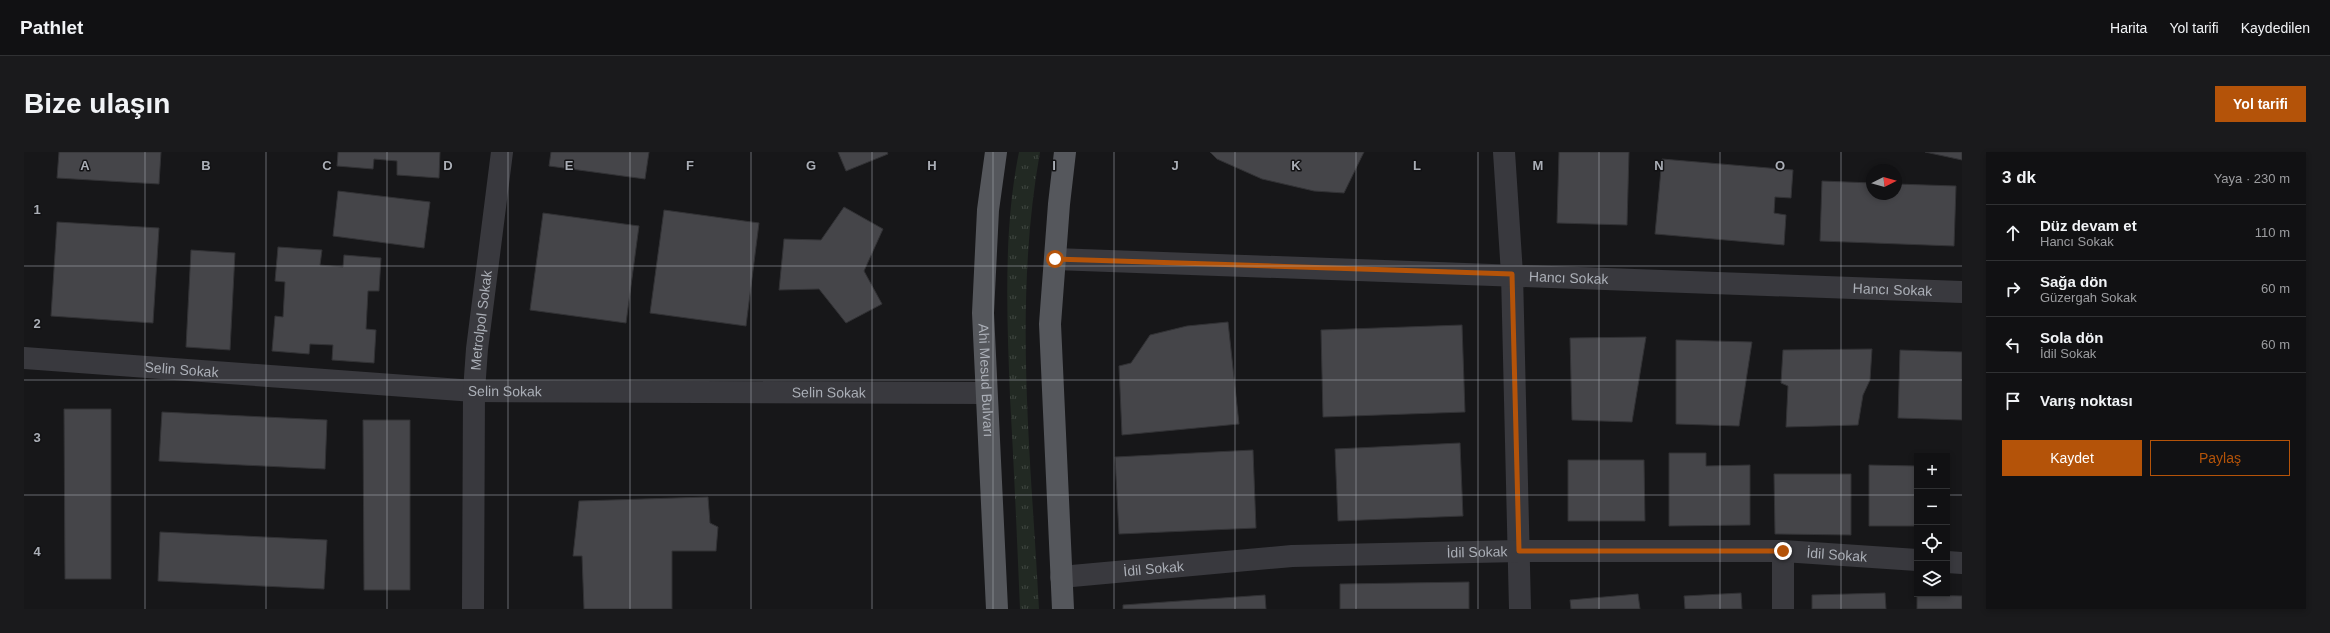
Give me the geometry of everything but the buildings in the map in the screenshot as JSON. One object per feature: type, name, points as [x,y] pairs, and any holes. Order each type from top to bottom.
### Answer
[{"type":"main road","name":"Ahi Mesud Bulvarı","points":[[996,152],[984,258],[983,313],[997,609]]},
{"type":"main road","points":[[1062,609],[1050,324],[1065,152]]},
{"type":"street","name":"Metrolpol Sokak","points":[[473,609],[474,391],[477,349],[502,152]]},
{"type":"street","points":[[1504,152],[1512,274],[1520,609]]},
{"type":"street","name":"Hancı Sokak","points":[[1055,259],[1512,274],[1962,292]]},
{"type":"street","name":"Selin Sokak","points":[[24,358],[474,391],[986,393]]},
{"type":"street","name":"İdil Sokak","points":[[1061,577],[1292,556],[1519,551],[1783,551],[1914,560]]},
{"type":"street","points":[[1783,551],[1783,609]]},
{"type":"street","points":[[1950,562],[1962,562]]},
{"type":"green space","points":[[1019,152],[1040,152],[1032,209],[1027,266],[1026,323],[1026,380],[1039,609],[1020,609],[1010,397],[1007,305],[1008,243],[1010,212]]},
{"type":"route","points":[[1055,259],[1512,274],[1519,551],[1783,551]]}]
